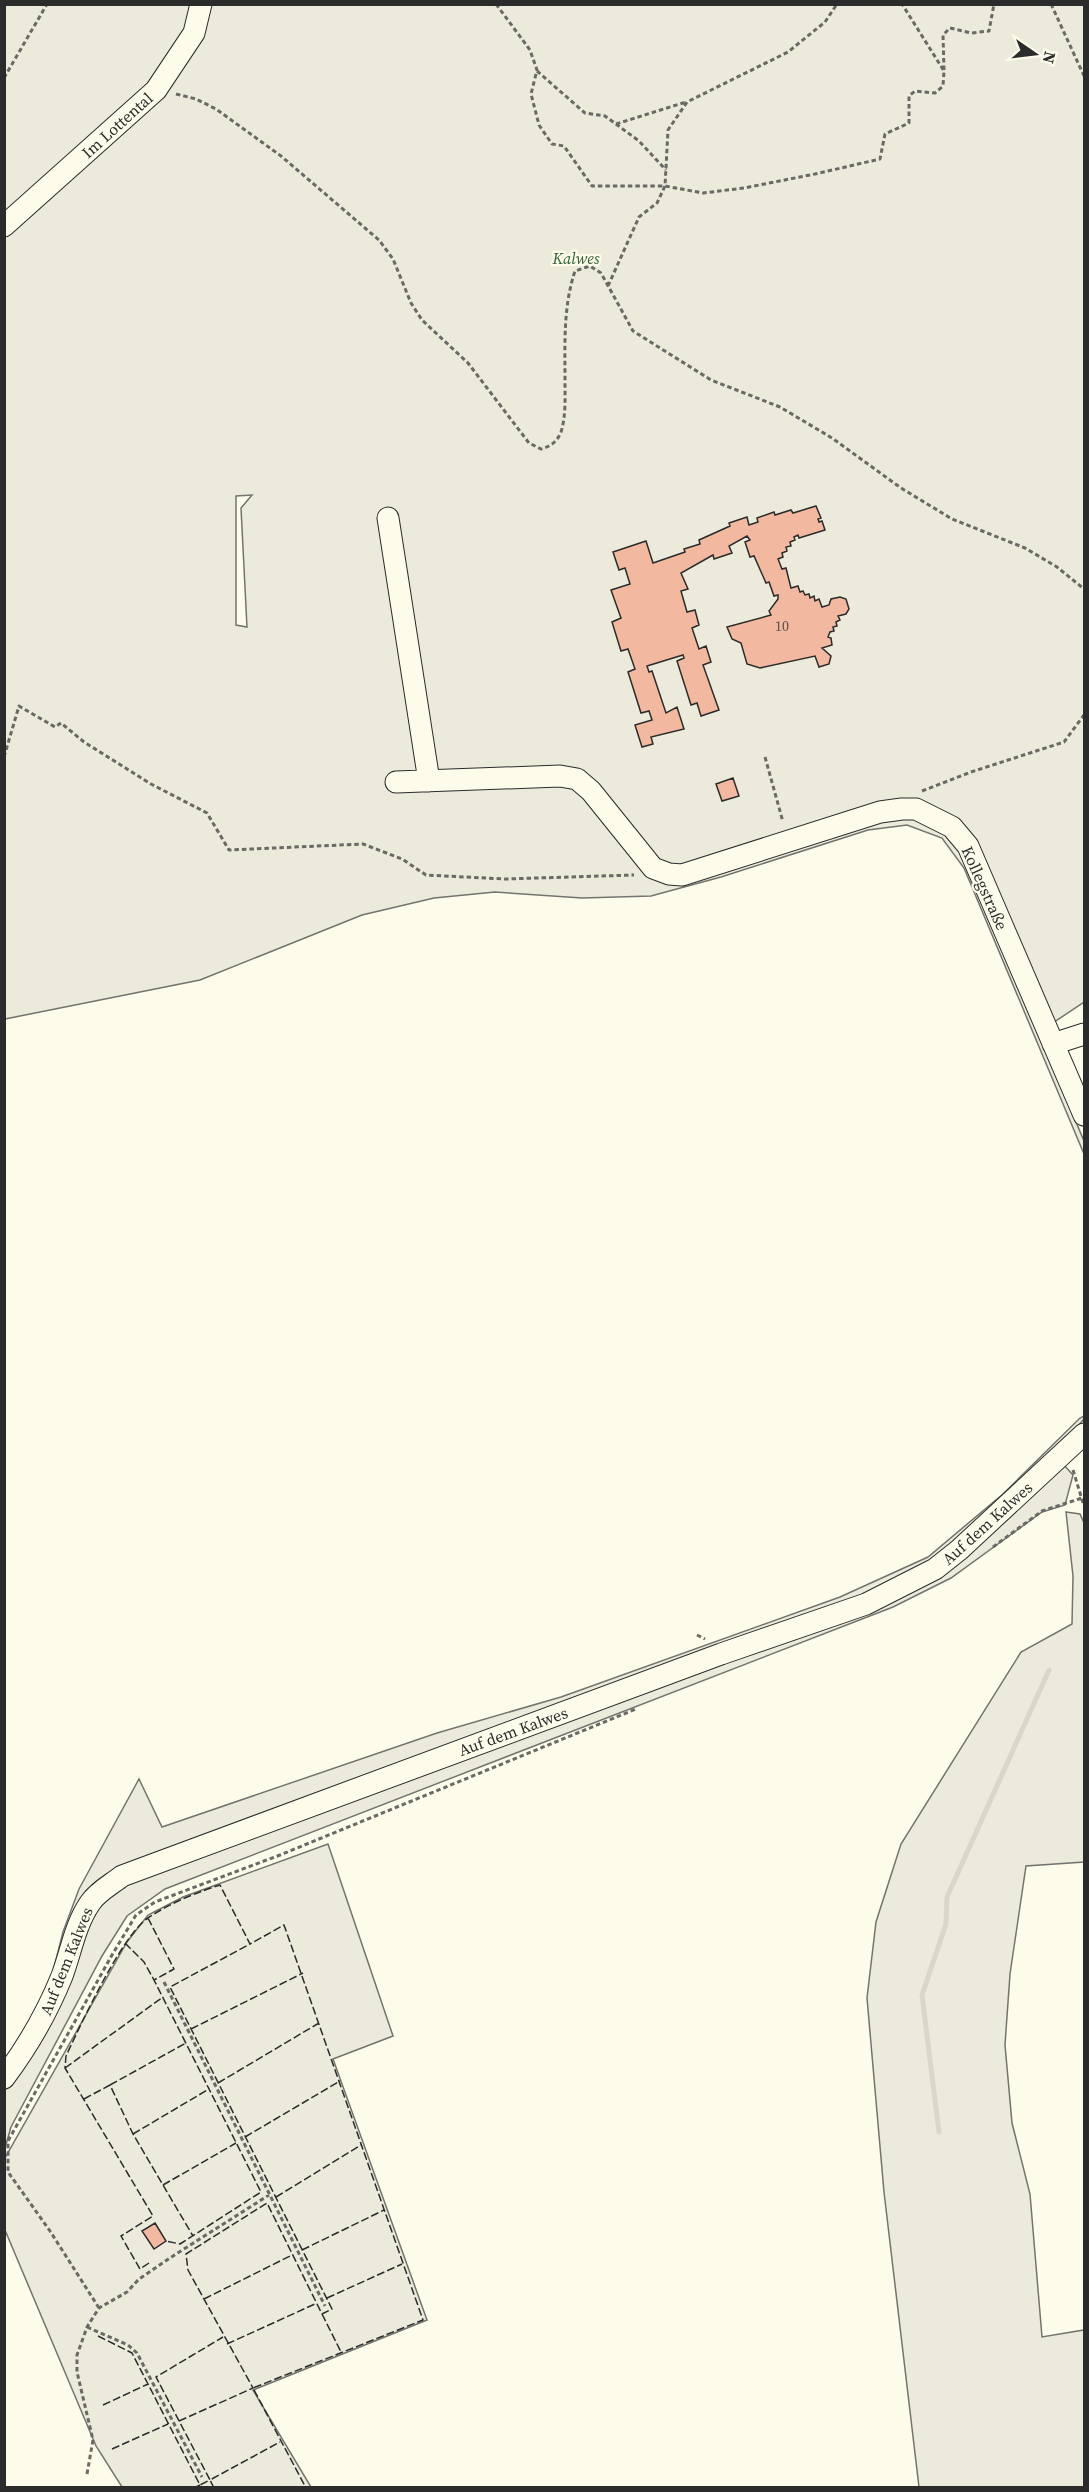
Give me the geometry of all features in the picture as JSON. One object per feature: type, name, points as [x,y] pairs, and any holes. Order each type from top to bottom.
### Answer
[{"type":"street","name":"Im Lottental","points":[[4,226],[156,90],[195,33],[201,4]]},
{"type":"street","points":[[388,518],[429,781]]},
{"type":"street","points":[[396,782],[560,776],[577,779],[591,791],[641,869],[653,868],[669,874],[682,875],[880,812],[916,809]]},
{"type":"street","name":"Kollegstraße","points":[[916,809],[952,827],[968,846],[1084,1114]]},
{"type":"street","points":[[1053,1044],[1084,1034]]},
{"type":"street","name":"Auf dem Kalwes","points":[[4,2078],[26,2049],[43,2018],[62,1976],[80,1921],[91,1900],[122,1876],[722,1654],[867,1604],[935,1569],[959,1550],[1084,1434]]},
{"type":"path","points":[[4,78],[46,4]]},
{"type":"path","points":[[496,4],[530,50],[537,70],[585,113],[605,116],[639,141],[666,170]]},
{"type":"path","points":[[616,124],[687,102],[788,52],[825,22],[837,4]]},
{"type":"path","points":[[902,4],[944,71]]},
{"type":"path","points":[[537,70],[531,94],[539,125],[552,144],[564,146],[592,186],[665,186],[703,193],[722,191],[880,159],[885,134],[909,123],[909,96],[915,91],[935,93],[943,86],[943,35],[950,28],[971,33],[989,31],[994,4]]},
{"type":"path","points":[[1051,4],[1084,76]]},
{"type":"path","points":[[156,90],[196,99],[216,109],[308,178],[379,240],[393,259],[411,303],[422,320],[468,363],[529,443],[541,449],[552,446],[560,434],[565,413],[565,318],[570,286],[574,271],[590,266],[601,273],[633,331],[711,380],[780,407],[832,438],[901,488],[952,519],[1025,548],[1057,567],[1084,589]]},
{"type":"path","points":[[608,286],[639,217],[657,203],[665,186],[668,130],[687,102]]},
{"type":"path","points":[[4,757],[19,706],[55,727],[61,723],[84,742],[150,784],[207,813],[229,850],[363,844],[402,859],[426,875],[505,879],[641,869]]},
{"type":"path","points":[[916,809],[920,792],[970,772],[1064,742],[1084,715]]},
{"type":"path","points":[[765,757],[789,841]]},
{"type":"path","points":[[1067,1451],[1084,1506]]},
{"type":"path","points":[[988,1551],[1042,1512],[1082,1498]]},
{"type":"path","points":[[99,2308],[50,2231],[8,2172],[8,2141],[136,1915],[156,1902],[280,1855],[640,1707]]},
{"type":"path","points":[[164,1982],[326,2306]]},
{"type":"path","points":[[87,2474],[93,2440],[84,2405],[77,2355],[87,2327],[99,2308],[127,2292],[139,2279],[173,2256],[269,2195]]},
{"type":"path","points":[[87,2327],[128,2345],[137,2353],[202,2477]]},
{"type":"green space","name":"Kalwes","points":[[5,5],[1084,5],[1084,1002],[1038,1033],[1084,1141],[1084,1154],[964,868],[942,838],[907,825],[868,830],[721,877],[651,896],[582,898],[495,892],[434,898],[362,915],[200,980],[5,1019]],"holes":[[[252,495],[241,508],[247,627],[236,625],[236,496]]]},
{"type":"green space","points":[[1084,1416],[1084,1419],[1060,1446],[930,1562],[847,1602],[121,1868],[50,1983],[63,1932],[79,1889],[139,1779],[162,1827],[437,1733],[561,1697],[840,1597],[928,1557],[1003,1494]]},
{"type":"green space","points":[[1063,1464],[1073,1475],[1065,1505],[1042,1512],[951,1578],[893,1607],[165,1889],[127,1916],[102,1956],[11,2127],[5,2148],[5,2090],[18,2073],[92,1917],[104,1901],[133,1879],[871,1610]]},
{"type":"green space","points":[[1066,1512],[1080,1514],[1084,1523],[1084,1862],[1026,1866],[1010,1974],[1005,2045],[1012,2123],[1030,2194],[1042,2337],[1084,2330],[1084,2487],[919,2487],[884,2192],[867,1998],[876,1922],[901,1844],[1021,1652],[1072,1624],[1073,1576]]},
{"type":"green space","points":[[328,1844],[393,2036],[333,2059],[427,2320],[253,2390],[311,2487],[122,2487],[96,2446],[5,2230],[5,2158],[127,1942],[148,1915],[183,1897]]},
{"type":"building","points":[[816,506],[821,518],[818,519],[819,522],[822,521],[825,530],[799,538],[798,535],[794,537],[795,540],[790,542],[791,546],[786,547],[787,551],[782,553],[783,557],[778,559],[782,569],[786,568],[791,588],[798,586],[800,592],[803,591],[805,595],[809,594],[810,598],[814,596],[815,601],[819,599],[822,607],[829,605],[831,599],[840,597],[846,599],[849,609],[846,614],[838,616],[840,620],[836,622],[837,626],[833,627],[834,631],[830,632],[828,637],[831,638],[832,645],[822,648],[831,656],[829,664],[819,667],[815,656],[760,668],[747,664],[741,643],[732,639],[727,627],[771,615],[769,611],[778,599],[778,595],[774,596],[769,582],[766,583],[754,556],[750,557],[745,542],[750,540],[747,536],[729,546],[732,553],[714,559],[713,555],[681,573],[688,589],[681,591],[687,612],[695,610],[699,625],[692,628],[699,649],[706,646],[711,662],[703,665],[719,710],[701,716],[697,703],[691,705],[677,661],[684,658],[683,655],[647,666],[649,672],[652,671],[666,713],[677,707],[684,729],[651,737],[653,744],[642,747],[635,725],[652,720],[649,711],[641,713],[628,672],[635,669],[628,649],[621,651],[612,622],[621,618],[611,590],[630,584],[625,568],[619,570],[613,552],[646,541],[653,563],[685,552],[684,549],[700,544],[699,540],[730,526],[729,523],[747,517],[749,525],[758,522],[757,518],[774,512],[775,515],[791,510],[793,513]]},
{"type":"building","points":[[733,778],[739,796],[722,801],[716,784]]},
{"type":"building","points":[[155,2223],[166,2241],[154,2249],[142,2231]]},
{"type":"waterway","points":[[939,2132],[922,1995],[946,1924],[947,1897],[1049,1670]]},
{"type":"fence","points":[[149,2263],[140,2269],[121,2236],[153,2216],[65,2068],[66,2056],[103,1981],[126,1942],[138,1927],[148,1918],[174,1903],[220,1885],[250,1944],[284,1925],[423,2320],[253,2388],[306,2488]]},
{"type":"fence","points":[[148,1918],[174,1969],[154,1980],[261,2192],[180,2244],[166,2241]]},
{"type":"fence","points":[[125,1943],[144,1962],[154,1980]]},
{"type":"fence","points":[[179,2421],[253,2388],[188,2270],[186,2254],[267,2203],[322,2314],[332,2309],[170,1987],[250,1944]]},
{"type":"fence","points":[[191,2029],[303,1973]]},
{"type":"fence","points":[[65,2068],[163,1997]]},
{"type":"fence","points":[[218,2083],[319,2023]]},
{"type":"fence","points":[[110,2085],[186,2043]]},
{"type":"fence","points":[[245,2137],[340,2081]]},
{"type":"fence","points":[[84,2099],[110,2085],[133,2134],[193,2236]]},
{"type":"fence","points":[[133,2134],[209,2089]]},
{"type":"fence","points":[[163,2185],[236,2143]]},
{"type":"fence","points":[[276,2197],[361,2145]]},
{"type":"fence","points":[[302,2250],[384,2210]]},
{"type":"fence","points":[[204,2299],[292,2255]]},
{"type":"fence","points":[[327,2298],[402,2264]]},
{"type":"fence","points":[[227,2344],[317,2303]]},
{"type":"fence","points":[[322,2314],[341,2352]]},
{"type":"fence","points":[[98,2336],[132,2353],[200,2485],[210,2480],[156,2377],[223,2337]]},
{"type":"fence","points":[[103,2405],[148,2384]]},
{"type":"fence","points":[[112,2449],[168,2424]]},
{"type":"fence","points":[[214,2488],[210,2480],[280,2442]]},
{"type":"fence","points":[[194,2488],[200,2485]]}]
